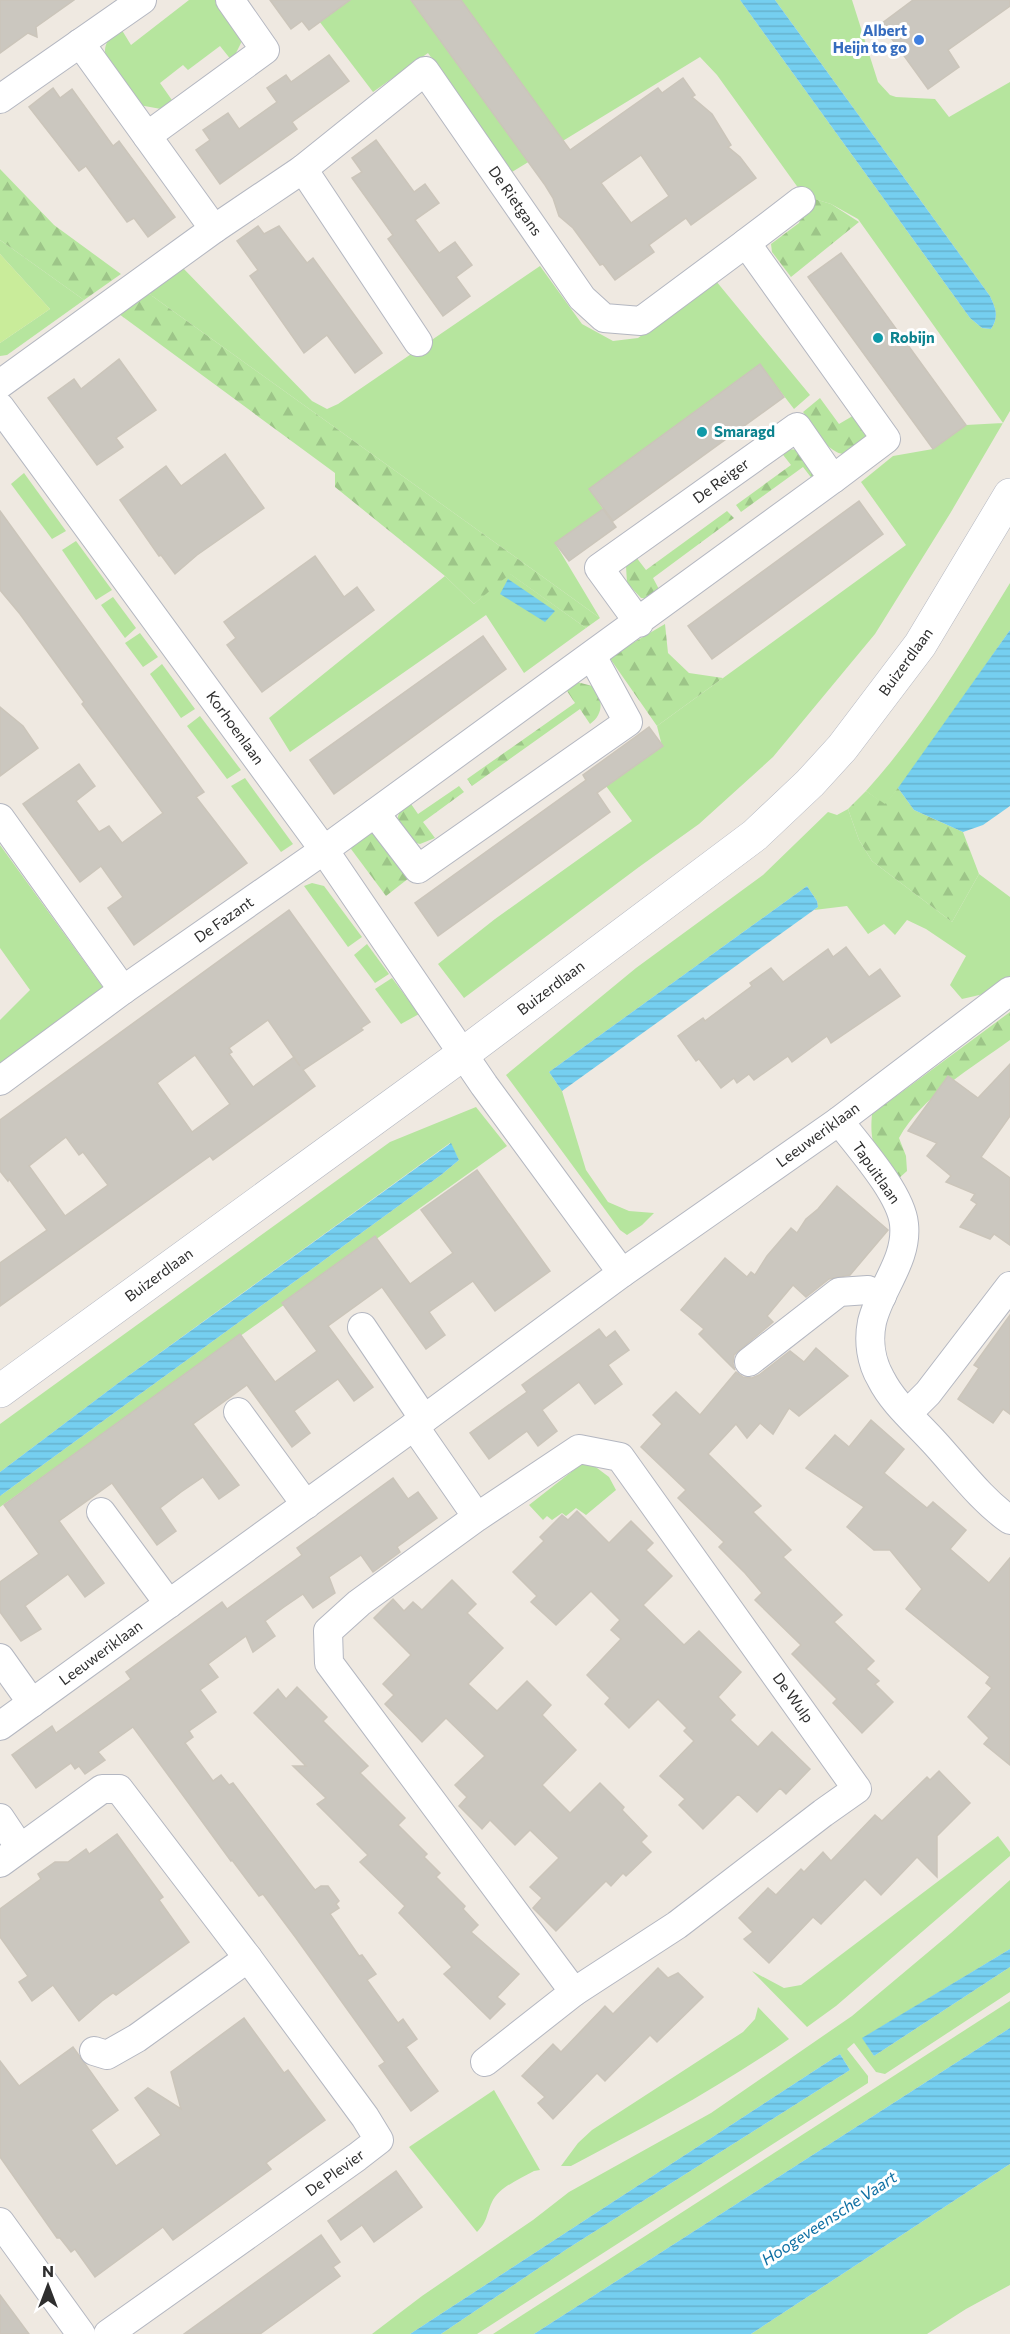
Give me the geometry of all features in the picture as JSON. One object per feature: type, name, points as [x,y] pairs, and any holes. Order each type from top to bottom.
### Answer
[{"type":"street","points":[[0,99],[142,0]]},
{"type":"street","points":[[147,136],[265,50],[230,0]]},
{"type":"street","points":[[80,43],[214,229]]},
{"type":"street","name":"De Rietgans","points":[[0,384],[214,229],[303,169],[425,71],[582,298],[604,318],[641,321],[801,201]]},
{"type":"street","points":[[303,169],[418,342]]},
{"type":"street","points":[[324,850],[639,623],[886,439],[746,243]]},
{"type":"street","name":"Korhoenlaan","points":[[0,407],[324,850],[463,1054]]},
{"type":"street","name":"De Reiger","points":[[639,623],[599,568],[797,427],[833,479]]},
{"type":"street","name":"Buizerdlaan","points":[[0,1391],[463,1054],[755,835],[810,783],[842,748],[920,645],[1010,495]]},
{"type":"street","points":[[375,813],[418,869],[628,722],[592,656]]},
{"type":"street","points":[[0,818],[123,990]]},
{"type":"street","name":"De Fazant","points":[[0,1082],[123,990],[324,850]]},
{"type":"street","name":"Leeuweriklaan","points":[[0,1726],[622,1273],[839,1121],[1010,991]]},
{"type":"street","points":[[463,1054],[622,1273]]},
{"type":"street","name":"Tapuitlaan","points":[[839,1121],[897,1200],[904,1222],[905,1238],[902,1253],[872,1323],[870,1339],[872,1354],[881,1380],[908,1413],[990,1502],[1010,1520]]},
{"type":"street","points":[[908,1413],[928,1393],[1010,1286]]},
{"type":"street","points":[[749,1362],[839,1292],[868,1290],[882,1296]]},
{"type":"street","points":[[362,1327],[477,1517]]},
{"type":"street","points":[[238,1412],[306,1505]]},
{"type":"street","name":"De Wulp","points":[[485,2062],[574,1992],[677,1925],[857,1789],[620,1457],[579,1449],[477,1517],[359,1603],[328,1631],[329,1663],[574,1992]]},
{"type":"street","points":[[101,1512],[169,1604]]},
{"type":"street","points":[[0,1658],[32,1703]]},
{"type":"street","name":"De Plevier","points":[[0,1818],[10,1855],[102,1789],[119,1789],[248,1958],[365,2117],[379,2140],[108,2334]]},
{"type":"street","points":[[94,2051],[107,2055],[137,2038],[248,1958]]},
{"type":"street","points":[[0,2222],[81,2334]]},
{"type":"green space","points":[[189,0],[222,0],[243,39],[232,61],[220,46],[188,70],[183,65],[160,83],[174,103],[161,109],[139,105],[108,61],[105,47],[120,27],[131,45]]},
{"type":"green space","points":[[337,0],[740,0],[970,318],[982,328],[991,329],[996,313],[990,296],[775,0],[852,0],[878,82],[890,95],[896,97],[935,99],[949,117],[1010,82],[1010,411],[1003,423],[858,219],[831,204],[804,196],[717,75],[700,57],[512,172],[428,53],[373,92],[319,21]]},
{"type":"green space","points":[[0,169],[54,225],[121,274],[84,300],[0,240]]},
{"type":"green space","points":[[808,197],[831,204],[859,222],[791,277],[772,252],[771,244],[799,223]]},
{"type":"green space","points":[[0,240],[84,300],[7,355],[0,356],[0,343],[50,309],[0,254]]},
{"type":"green space","points":[[0,254],[50,309],[0,343]]},
{"type":"green space","points":[[540,266],[582,324],[613,341],[638,338],[716,281],[810,395],[794,409],[760,365],[590,489],[603,509],[555,543],[600,618],[148,293],[182,267],[312,401],[327,409],[338,404]]},
{"type":"green space","points":[[148,293],[600,618],[586,628],[510,574],[474,604],[445,576],[335,487],[335,473],[119,314]]},
{"type":"green space","points":[[820,398],[839,424],[856,414],[867,433],[864,444],[848,454],[834,451],[828,445],[803,412]]},
{"type":"green space","points":[[1003,423],[875,634],[773,757],[699,824],[464,998],[438,964],[495,919],[632,821],[606,786],[662,746],[657,726],[906,545],[861,482],[893,456],[933,449],[966,425]]},
{"type":"green space","points":[[802,450],[816,468],[813,480],[803,467],[741,512],[736,505],[791,465],[780,451]]},
{"type":"green space","points":[[24,473],[66,531],[52,539],[11,484]]},
{"type":"green space","points":[[727,511],[734,518],[653,578],[661,593],[651,599],[641,598],[627,583],[626,566],[636,557],[646,570]]},
{"type":"green space","points":[[76,541],[112,590],[96,600],[62,550]]},
{"type":"green space","points":[[509,573],[586,628],[524,673],[486,615],[290,752],[269,718],[445,576],[474,604]]},
{"type":"green space","points":[[1010,583],[1010,630],[911,772],[885,805],[866,791],[907,742],[925,716]]},
{"type":"green space","points":[[113,597],[136,628],[125,638],[101,605]]},
{"type":"green space","points":[[665,624],[668,653],[689,673],[723,678],[657,726],[609,657]]},
{"type":"green space","points":[[140,633],[158,657],[143,667],[125,643]]},
{"type":"green space","points":[[162,664],[195,709],[181,718],[150,674]]},
{"type":"green space","points":[[577,682],[596,687],[600,697],[600,712],[595,720],[590,724],[580,709],[472,786],[467,779],[575,703],[565,688]]},
{"type":"green space","points":[[200,716],[241,770],[227,779],[187,726]]},
{"type":"green space","points":[[245,778],[293,844],[281,852],[231,786]]},
{"type":"green space","points":[[459,786],[464,792],[423,822],[435,838],[420,844],[412,842],[397,820],[400,810],[409,801],[418,814]]},
{"type":"green space","points":[[898,788],[914,810],[963,832],[979,874],[952,922],[872,861],[859,840],[848,809],[866,791],[885,804]]},
{"type":"green space","points":[[848,809],[859,840],[872,861],[952,922],[979,874],[1010,897],[1010,977],[988,993],[962,999],[950,985],[966,956],[926,929],[907,920],[895,935],[884,924],[868,934],[847,906],[814,910],[818,907],[817,901],[807,886],[549,1072],[562,1091],[586,1170],[608,1202],[629,1211],[654,1213],[627,1235],[620,1230],[506,1075],[636,968],[763,875],[828,812],[837,815]]},
{"type":"green space","points":[[369,834],[376,834],[409,878],[386,896],[351,849],[354,841]]},
{"type":"green space","points":[[0,845],[107,993],[0,1072],[0,1020],[30,990],[0,948]]},
{"type":"green space","points":[[312,883],[324,886],[362,937],[348,947],[304,886]]},
{"type":"green space","points":[[367,944],[389,974],[375,983],[354,955]]},
{"type":"green space","points":[[392,978],[419,1014],[401,1024],[375,989]]},
{"type":"green space","points":[[1010,1012],[1010,1040],[934,1096],[909,1123],[899,1138],[906,1156],[907,1171],[898,1179],[873,1143],[872,1114]]},
{"type":"green space","points":[[476,1107],[507,1146],[0,1507],[0,1496],[441,1175],[459,1160],[450,1143],[121,1381],[0,1472],[0,1424],[390,1142]]},
{"type":"green space","points":[[589,1462],[609,1477],[616,1490],[586,1515],[576,1508],[566,1516],[562,1513],[552,1520],[547,1516],[543,1520],[529,1505],[579,1466]]},
{"type":"green space","points":[[998,1836],[1010,1852],[1010,1856],[836,2006],[807,2027],[752,1971],[784,1988],[801,1985]]},
{"type":"green space","points":[[1010,1880],[1010,1949],[863,2038],[874,2056],[1010,1967],[1010,1992],[885,2074],[876,2072],[854,2043],[847,2049],[868,2076],[868,2083],[477,2334],[441,2334],[567,2249],[850,2070],[840,2054],[410,2334],[372,2334],[569,2192],[711,2113],[852,2016]]},
{"type":"green space","points":[[1010,2001],[1010,2028],[534,2334],[493,2334]]},
{"type":"green space","points":[[758,2007],[789,2039],[736,2074],[655,2121],[571,2166],[561,2166],[578,2143],[592,2130],[743,2032],[755,2019]]},
{"type":"green space","points":[[494,2090],[540,2170],[516,2180],[500,2192],[492,2202],[477,2232],[409,2147]]},
{"type":"green space","points":[[1010,2164],[1010,2285],[927,2334],[751,2334]]},
{"type":"water","points":[[740,0],[775,0],[990,296],[996,313],[991,329],[982,328],[970,318]]},
{"type":"water","points":[[508,579],[555,611],[545,622],[500,594]]},
{"type":"water","points":[[1010,630],[1010,806],[983,825],[963,832],[914,810],[898,788]]},
{"type":"water","points":[[807,886],[817,901],[818,907],[562,1091],[549,1072]]},
{"type":"water","points":[[451,1143],[459,1160],[441,1175],[0,1496],[0,1472],[121,1381]]},
{"type":"water","points":[[1010,1949],[1010,1967],[874,2056],[862,2038]]},
{"type":"water","name":"Hoogeveensche Vaart","points":[[1010,2028],[1010,2164],[751,2334],[534,2334]]},
{"type":"water","points":[[840,2054],[850,2070],[567,2249],[441,2334],[410,2334]]},
{"type":"building","points":[[0,0],[74,0],[36,27],[37,37],[28,33],[0,53]]},
{"type":"building","points":[[270,0],[350,0],[309,30],[302,21],[291,29]]},
{"type":"building","points":[[411,0],[461,0],[570,150],[658,88],[662,93],[683,78],[695,95],[692,97],[712,114],[731,145],[728,147],[740,157],[756,178],[691,225],[686,218],[649,245],[654,252],[615,280],[603,264],[600,265],[573,228],[559,216],[553,198]],"holes":[[[641,155],[669,196],[631,223],[601,183]]]},
{"type":"building","points":[[913,0],[1010,0],[1010,6],[948,50],[959,67],[928,89],[881,24]]},
{"type":"building","points":[[329,55],[349,81],[292,122],[297,129],[220,184],[196,150],[210,140],[203,130],[228,113],[239,129],[277,102],[267,88],[286,75],[291,82]]},
{"type":"building","points":[[53,88],[60,98],[72,89],[113,146],[119,141],[175,217],[148,237],[134,218],[127,222],[86,166],[79,171],[29,107]]},
{"type":"building","points":[[376,140],[414,192],[425,184],[439,203],[415,220],[439,253],[455,242],[472,265],[456,277],[470,296],[443,316],[388,239],[393,235],[352,178],[362,172],[352,158]]},
{"type":"building","points":[[258,226],[264,234],[279,226],[307,263],[313,258],[382,353],[355,373],[327,335],[304,353],[250,276],[258,270],[237,241]]},
{"type":"building","name":"Robijn","points":[[841,253],[966,425],[933,449],[808,277]]},
{"type":"building","points":[[119,359],[156,410],[116,438],[123,447],[97,465],[48,398],[74,379],[81,389]]},
{"type":"building","name":"Smaragd","points":[[760,364],[784,397],[613,521],[589,489]]},
{"type":"building","points":[[225,454],[264,508],[197,555],[175,574],[161,555],[159,556],[120,500],[166,466],[181,486]]},
{"type":"building","points":[[859,501],[883,534],[712,659],[688,626]]},
{"type":"building","points":[[603,509],[616,527],[569,561],[555,543]]},
{"type":"building","points":[[0,511],[204,792],[196,797],[247,863],[134,945],[108,908],[123,897],[101,866],[80,882],[23,804],[79,764],[95,786],[76,801],[99,832],[109,826],[122,843],[163,813],[82,704],[84,702],[20,614],[0,590]]},
{"type":"building","points":[[315,556],[344,597],[357,587],[374,610],[262,692],[227,645],[236,638],[224,622]]},
{"type":"building","points":[[483,636],[506,669],[334,794],[310,760]]},
{"type":"building","points":[[0,707],[23,726],[38,748],[0,776]]},
{"type":"building","points":[[649,727],[663,746],[597,793],[610,812],[438,936],[415,903],[586,780],[583,775]]},
{"type":"building","points":[[289,910],[370,1022],[361,1028],[363,1030],[303,1070],[315,1086],[213,1160],[210,1156],[0,1306],[0,1263],[47,1230],[9,1179],[8,1181],[0,1171],[0,1120]],"holes":[[[268,1020],[294,1057],[253,1087],[229,1054],[232,1052],[229,1048]],[[195,1055],[230,1104],[192,1132],[157,1083]],[[66,1137],[79,1155],[83,1152],[108,1185],[65,1216],[29,1166]]]},
{"type":"building","points":[[846,947],[869,977],[880,969],[900,996],[831,1043],[827,1036],[792,1062],[788,1056],[754,1080],[749,1074],[737,1083],[734,1078],[721,1088],[699,1059],[696,1061],[678,1036],[703,1018],[705,1021],[752,986],[750,983],[771,968],[783,982],[828,949],[833,957]]},
{"type":"building","points":[[1010,1064],[1010,1116],[981,1157],[1010,1178],[1010,1245],[994,1234],[990,1239],[960,1227],[977,1204],[971,1200],[975,1194],[946,1182],[951,1176],[927,1156],[937,1143],[908,1131],[948,1076],[978,1098]]},
{"type":"building","points":[[477,1170],[550,1271],[495,1311],[473,1281],[429,1312],[445,1335],[426,1349],[382,1287],[328,1326],[373,1387],[354,1401],[338,1379],[294,1411],[310,1433],[292,1447],[247,1385],[193,1424],[239,1485],[219,1499],[203,1477],[181,1492],[160,1508],[176,1531],[157,1545],[112,1483],[59,1521],[104,1583],[85,1597],[68,1574],[25,1606],[41,1629],[21,1641],[0,1612],[0,1582],[39,1554],[4,1505],[240,1334],[275,1382],[317,1351],[282,1303],[375,1236],[410,1284],[453,1253],[421,1210]]},
{"type":"building","points":[[837,1186],[888,1230],[850,1275],[829,1279],[806,1297],[793,1285],[767,1316],[773,1322],[734,1355],[735,1370],[699,1334],[704,1329],[681,1310],[725,1258],[747,1277],[751,1272],[755,1275],[767,1256],[791,1228],[797,1233],[806,1219],[818,1209]]},
{"type":"building","points":[[1010,1315],[1010,1414],[1003,1409],[993,1423],[958,1399],[979,1368],[974,1365]]},
{"type":"building","points":[[599,1329],[606,1338],[615,1331],[629,1350],[608,1365],[622,1384],[595,1404],[579,1382],[542,1410],[557,1431],[538,1446],[527,1431],[489,1459],[470,1433],[527,1392],[522,1385]]},
{"type":"building","points":[[816,1348],[848,1376],[799,1416],[789,1408],[773,1434],[760,1423],[747,1438],[736,1424],[708,1454],[761,1506],[753,1512],[791,1550],[783,1557],[842,1615],[834,1622],[874,1661],[866,1669],[879,1681],[875,1684],[893,1702],[862,1733],[833,1703],[837,1699],[792,1654],[801,1645],[755,1600],[762,1593],[719,1547],[724,1542],[678,1498],[686,1490],[641,1447],[662,1424],[653,1415],[676,1392],[700,1415],[736,1372],[743,1377],[752,1378],[790,1351],[804,1362]]},
{"type":"building","points":[[871,1420],[904,1449],[884,1473],[927,1508],[933,1502],[966,1530],[950,1549],[989,1583],[1010,1558],[1010,1765],[984,1744],[989,1738],[968,1717],[992,1688],[986,1683],[990,1677],[906,1609],[922,1589],[890,1550],[874,1550],[847,1527],[864,1507],[806,1468],[835,1435],[849,1447]]},
{"type":"building","points":[[393,1478],[408,1499],[418,1492],[437,1518],[397,1547],[400,1552],[373,1572],[361,1555],[329,1577],[335,1593],[313,1608],[303,1594],[284,1607],[265,1621],[275,1636],[253,1652],[246,1636],[208,1664],[218,1677],[200,1690],[216,1712],[189,1731],[193,1737],[185,1743],[213,1781],[221,1775],[229,1785],[233,1783],[315,1890],[321,1886],[328,1886],[339,1901],[336,1904],[339,1908],[330,1914],[359,1956],[362,1955],[376,1974],[367,1980],[398,2023],[403,2019],[417,2039],[406,2047],[438,2091],[411,2111],[379,2066],[385,2062],[296,1938],[263,1894],[259,1896],[231,1861],[133,1727],[98,1752],[105,1760],[85,1774],[79,1766],[75,1769],[71,1763],[36,1788],[12,1755],[52,1726],[56,1733],[131,1679],[126,1672],[222,1602],[227,1609],[302,1555],[297,1548]]},
{"type":"building","points":[[577,1511],[609,1543],[631,1521],[653,1543],[646,1550],[672,1576],[643,1605],[684,1645],[699,1631],[741,1672],[718,1697],[735,1715],[730,1720],[758,1747],[772,1732],[810,1769],[786,1794],[780,1788],[757,1812],[738,1794],[703,1829],[679,1805],[685,1799],[660,1776],[694,1741],[684,1731],[687,1728],[658,1699],[629,1728],[605,1704],[610,1698],[587,1675],[621,1639],[611,1630],[620,1620],[591,1591],[556,1625],[531,1602],[537,1596],[513,1572],[544,1541],[540,1537],[562,1515],[568,1520]]},
{"type":"building","points":[[452,1580],[476,1604],[467,1613],[503,1648],[468,1684],[497,1711],[527,1681],[551,1705],[542,1715],[576,1750],[542,1785],[570,1813],[600,1783],[624,1807],[622,1810],[647,1836],[641,1842],[651,1852],[626,1876],[623,1873],[611,1886],[606,1881],[556,1931],[533,1908],[542,1898],[530,1887],[559,1858],[530,1830],[515,1845],[490,1820],[482,1829],[459,1806],[467,1797],[455,1785],[485,1756],[446,1718],[422,1742],[385,1704],[394,1695],[383,1684],[411,1655],[374,1618],[393,1599],[404,1611],[413,1602],[422,1610]]},
{"type":"building","points":[[297,1687],[327,1717],[323,1721],[368,1766],[360,1773],[405,1818],[398,1825],[427,1854],[424,1857],[440,1873],[436,1877],[465,1906],[463,1909],[478,1925],[471,1932],[519,1974],[497,1997],[505,2004],[490,2019],[444,1974],[452,1967],[399,1913],[405,1906],[360,1862],[368,1855],[317,1804],[326,1798],[293,1766],[306,1766],[254,1713],[278,1689],[286,1699]]},
{"type":"building","points":[[939,1771],[970,1803],[937,1836],[937,1877],[917,1857],[881,1895],[865,1879],[821,1924],[813,1917],[769,1963],[744,1939],[753,1932],[739,1918],[768,1888],[776,1895],[801,1869],[804,1872],[823,1852],[831,1861],[875,1815],[882,1821],[927,1777],[930,1780]]},
{"type":"building","points":[[117,1834],[163,1897],[159,1900],[189,1942],[116,1995],[113,1993],[79,2021],[53,1985],[32,2001],[19,1982],[28,1976],[0,1937],[0,1909],[41,1879],[38,1874],[55,1862],[68,1862],[86,1849],[89,1854]]},
{"type":"building","points":[[658,1968],[668,1978],[678,1973],[703,1997],[657,2042],[650,2035],[605,2081],[597,2073],[553,2119],[538,2103],[545,2097],[522,2076],[553,2044],[561,2052],[605,2006],[613,2014]]},
{"type":"building","points":[[244,2018],[284,2073],[288,2070],[325,2120],[266,2163],[271,2169],[173,2240],[163,2227],[95,2277],[75,2249],[71,2252],[60,2238],[57,2238],[0,2157],[0,2061],[19,2086],[73,2047],[118,2110],[91,2130],[116,2166],[161,2135],[135,2098],[148,2088],[181,2109],[171,2072]]},
{"type":"building","points":[[396,2171],[422,2207],[374,2242],[362,2225],[341,2240],[328,2221]]},
{"type":"building","points":[[321,2235],[340,2262],[333,2267],[340,2276],[260,2334],[184,2334]]},
{"type":"building","points":[[0,2295],[29,2334],[0,2334]]},
{"type":"place","name":"Albert Heijn to go","points":[[919,40]]},
{"type":"place","name":"Robijn","points":[[878,338]]},
{"type":"place","name":"Smaragd","points":[[702,432]]}]
